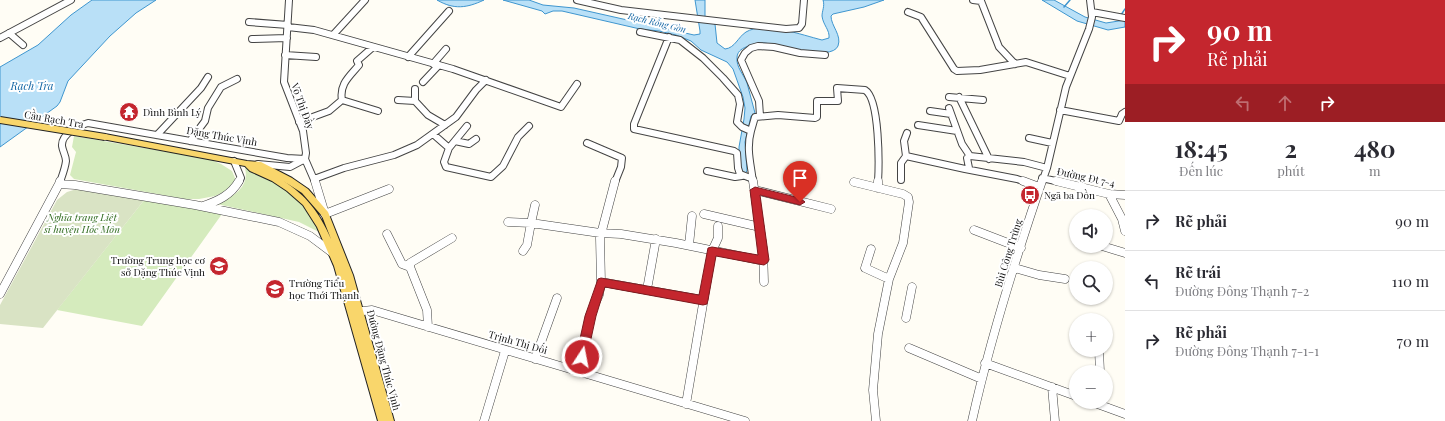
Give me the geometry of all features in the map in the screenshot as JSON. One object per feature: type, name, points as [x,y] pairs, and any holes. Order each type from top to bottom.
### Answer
[{"type":"main road","name":"Cầu Rạch Tra","points":[[0,120],[105,137]]},
{"type":"main road","name":"Đường Đặng Thúc Vịnh","points":[[105,137],[247,164],[258,164],[289,180],[305,191],[325,214],[349,275],[356,312],[383,421]]},
{"type":"main road","name":"Đường Đặng Thúc Vịnh","points":[[247,164],[253,169],[276,179],[290,189],[306,203],[321,226],[356,312],[389,421]]},
{"type":"street","points":[[0,38],[71,0]]},
{"type":"street","name":"Võ Thị Đầy","points":[[289,0],[284,82],[299,122],[306,153],[305,160],[314,179],[325,214]]},
{"type":"street","points":[[333,35],[365,0]]},
{"type":"street","points":[[577,0],[621,10],[697,20],[786,29],[797,29],[802,24],[804,0]]},
{"type":"street","points":[[973,0],[981,0],[999,48],[1015,64]]},
{"type":"street","name":"Bùi Công Trừng","points":[[972,421],[985,363],[1042,178],[1047,168],[1060,110],[1070,76],[1089,29],[1092,15],[1090,0]]},
{"type":"street","points":[[408,57],[449,11]]},
{"type":"street","points":[[908,12],[921,17],[954,69],[957,71],[980,70],[1026,62],[1070,76]]},
{"type":"street","points":[[1092,15],[1125,18]]},
{"type":"street","points":[[249,22],[303,28],[333,35],[486,80],[561,107],[577,84]]},
{"type":"street","points":[[640,32],[669,37],[684,42],[734,89],[741,102],[737,122],[747,129]]},
{"type":"street","points":[[9,33],[23,45]]},
{"type":"street","points":[[669,37],[634,124],[634,129],[734,151],[737,154],[738,172],[742,176]]},
{"type":"street","points":[[252,40],[287,38]]},
{"type":"street","points":[[760,116],[759,101],[741,60],[744,52],[762,45],[796,52],[825,54]]},
{"type":"street","points":[[342,100],[340,89],[344,82],[359,65],[357,61],[373,47]]},
{"type":"street","points":[[423,82],[446,49]]},
{"type":"street","points":[[285,55],[316,57]]},
{"type":"street","points":[[157,135],[201,88],[208,77]]},
{"type":"street","points":[[190,141],[205,121],[208,108],[222,87],[237,79]]},
{"type":"street","points":[[314,179],[344,168],[394,155],[417,145],[456,116],[476,90],[486,80]]},
{"type":"street","points":[[764,282],[764,260],[760,227],[753,179],[750,173],[748,150],[747,129],[755,117],[816,118],[817,101],[838,101],[837,88],[864,90],[869,93],[873,104],[880,148],[878,188]]},
{"type":"street","points":[[414,102],[415,89]]},
{"type":"street","points":[[949,97],[983,100]]},
{"type":"street","points":[[959,98],[989,159]]},
{"type":"street","points":[[342,100],[378,111]]},
{"type":"street","points":[[299,122],[329,111],[342,100]]},
{"type":"street","points":[[398,100],[414,102],[434,120],[445,125]]},
{"type":"street","points":[[1060,110],[1119,121],[1122,114],[1125,112]]},
{"type":"street","points":[[930,111],[950,111],[962,144],[970,156],[1024,162],[1047,168]]},
{"type":"street","name":"Đặng Thúc Vịnh","points":[[59,184],[66,161],[62,146],[63,140],[77,127],[88,123],[305,160]]},
{"type":"street","points":[[918,125],[957,131]]},
{"type":"street","points":[[467,126],[449,148],[444,162],[446,167],[492,177],[503,166],[518,137],[529,126]]},
{"type":"street","points":[[906,156],[904,137],[907,133]]},
{"type":"street","points":[[433,134],[449,148]]},
{"type":"street","points":[[1029,138],[1052,143]]},
{"type":"street","points":[[455,140],[469,144],[476,139]]},
{"type":"street","points":[[579,371],[590,316],[601,282],[600,233],[617,175],[621,168],[622,158],[587,143]]},
{"type":"street","points":[[906,156],[975,172],[1017,179],[1040,187]]},
{"type":"street","points":[[901,180],[901,162],[906,156]]},
{"type":"street","points":[[965,169],[969,168],[967,158],[970,156]]},
{"type":"street","points":[[258,164],[290,167],[305,160]]},
{"type":"street","points":[[202,206],[227,197],[234,191],[241,178],[234,161]]},
{"type":"street","points":[[706,171],[753,179]]},
{"type":"street","name":"Đường Đt 7-4","points":[[1042,178],[1109,194],[1125,195]]},
{"type":"street","points":[[854,182],[903,194],[908,197],[909,202],[903,243],[889,279],[877,342],[873,390],[876,421]]},
{"type":"street","points":[[0,294],[59,184],[75,185],[202,206],[279,222],[310,236],[334,255]]},
{"type":"street","points":[[325,214],[389,189]]},
{"type":"street","points":[[755,190],[831,209]]},
{"type":"street","points":[[1109,194],[1122,219],[1125,231]]},
{"type":"street","points":[[523,251],[527,245],[535,205]]},
{"type":"street","points":[[704,214],[760,227]]},
{"type":"street","points":[[689,245],[692,216]]},
{"type":"street","points":[[508,222],[531,223],[656,239],[764,260]]},
{"type":"street","points":[[686,404],[712,251],[718,238],[718,226]]},
{"type":"street","points":[[974,230],[1021,248]]},
{"type":"street","points":[[387,234],[402,264],[410,267]]},
{"type":"street","points":[[428,327],[427,310],[410,267],[410,263],[452,238]]},
{"type":"street","points":[[648,284],[656,239]]},
{"type":"street","points":[[871,249],[865,268],[889,279]]},
{"type":"street","points":[[1113,249],[1125,253]]},
{"type":"street","points":[[1015,268],[1039,275],[1065,279]]},
{"type":"street","points":[[601,282],[703,300]]},
{"type":"street","points":[[906,318],[912,287]]},
{"type":"street","points":[[535,359],[557,298]]},
{"type":"street","name":"Trịnh Thị Dối","points":[[356,312],[372,310],[505,351],[579,371],[745,421]]},
{"type":"street","points":[[909,348],[982,379]]},
{"type":"street","points":[[484,421],[505,351]]},
{"type":"street","points":[[985,363],[1069,393]]},
{"type":"street","points":[[1052,387],[1055,421]]},
{"type":"street","points":[[1111,409],[1125,414]]},
{"type":"green space","points":[[74,136],[209,159],[232,171],[235,178],[234,184],[226,191],[215,196],[199,199],[185,199],[74,179],[70,175],[76,152],[72,147]]},
{"type":"green space","points":[[245,168],[272,179],[304,202],[310,210],[321,233],[299,222],[217,204],[234,195],[242,186],[246,175]]},
{"type":"green space","name":"Nghĩa trang Liệt sĩ huyện Hóc Môn","points":[[80,188],[145,199],[43,328],[0,324],[0,305],[57,200],[67,192]]},
{"type":"green space","points":[[145,199],[222,214],[142,326],[57,310]]},
{"type":"water","name":"Rạch Tra","points":[[92,0],[156,0],[136,13],[110,36],[68,81],[57,106],[0,147],[0,67],[38,45],[71,15]]},
{"type":"water","points":[[437,0],[484,0],[472,5],[455,7]]},
{"type":"water","points":[[503,0],[529,0],[543,5],[574,8],[694,35],[700,34],[695,0],[705,0],[705,21],[715,24],[717,43],[725,49],[731,47],[746,32],[763,28],[773,28],[794,32],[822,40],[829,38],[822,16],[824,6],[823,0],[884,0],[864,7],[833,14],[831,16],[831,20],[839,38],[838,46],[833,51],[803,51],[764,43],[748,46],[740,51],[737,56],[737,61],[740,71],[747,83],[755,113],[751,116],[745,142],[747,171],[745,173],[742,172],[739,164],[739,147],[745,108],[743,97],[733,69],[727,62],[701,50],[691,41],[676,35],[640,29],[562,11],[553,11],[545,14],[542,11]]},
{"type":"water","points":[[1042,0],[1054,0],[1085,17],[1106,23],[1125,20],[1125,27],[1108,30],[1077,21]]},
{"type":"waterway","points":[[1064,7],[1070,0]]},
{"type":"waterway","points":[[1121,15],[1125,9]]},
{"type":"place","name":"Đình Bình Lý","points":[[129,112]]},
{"type":"place","name":"Ngã ba Đồn","points":[[1030,195]]},
{"type":"place","name":"Trường Trung học cơ sở Đặng Thúc Vịnh","points":[[219,266]]},
{"type":"place","name":"Trường Tiểu học Thới Thạnh","points":[[275,289]]},
{"type":"route","points":[[582,357],[590,316],[601,282],[703,300],[712,251],[764,260],[755,190],[800,202]]},
{"type":"water label","name":"Rạch Rỗng Gòn","points":[[657,23]]}]
